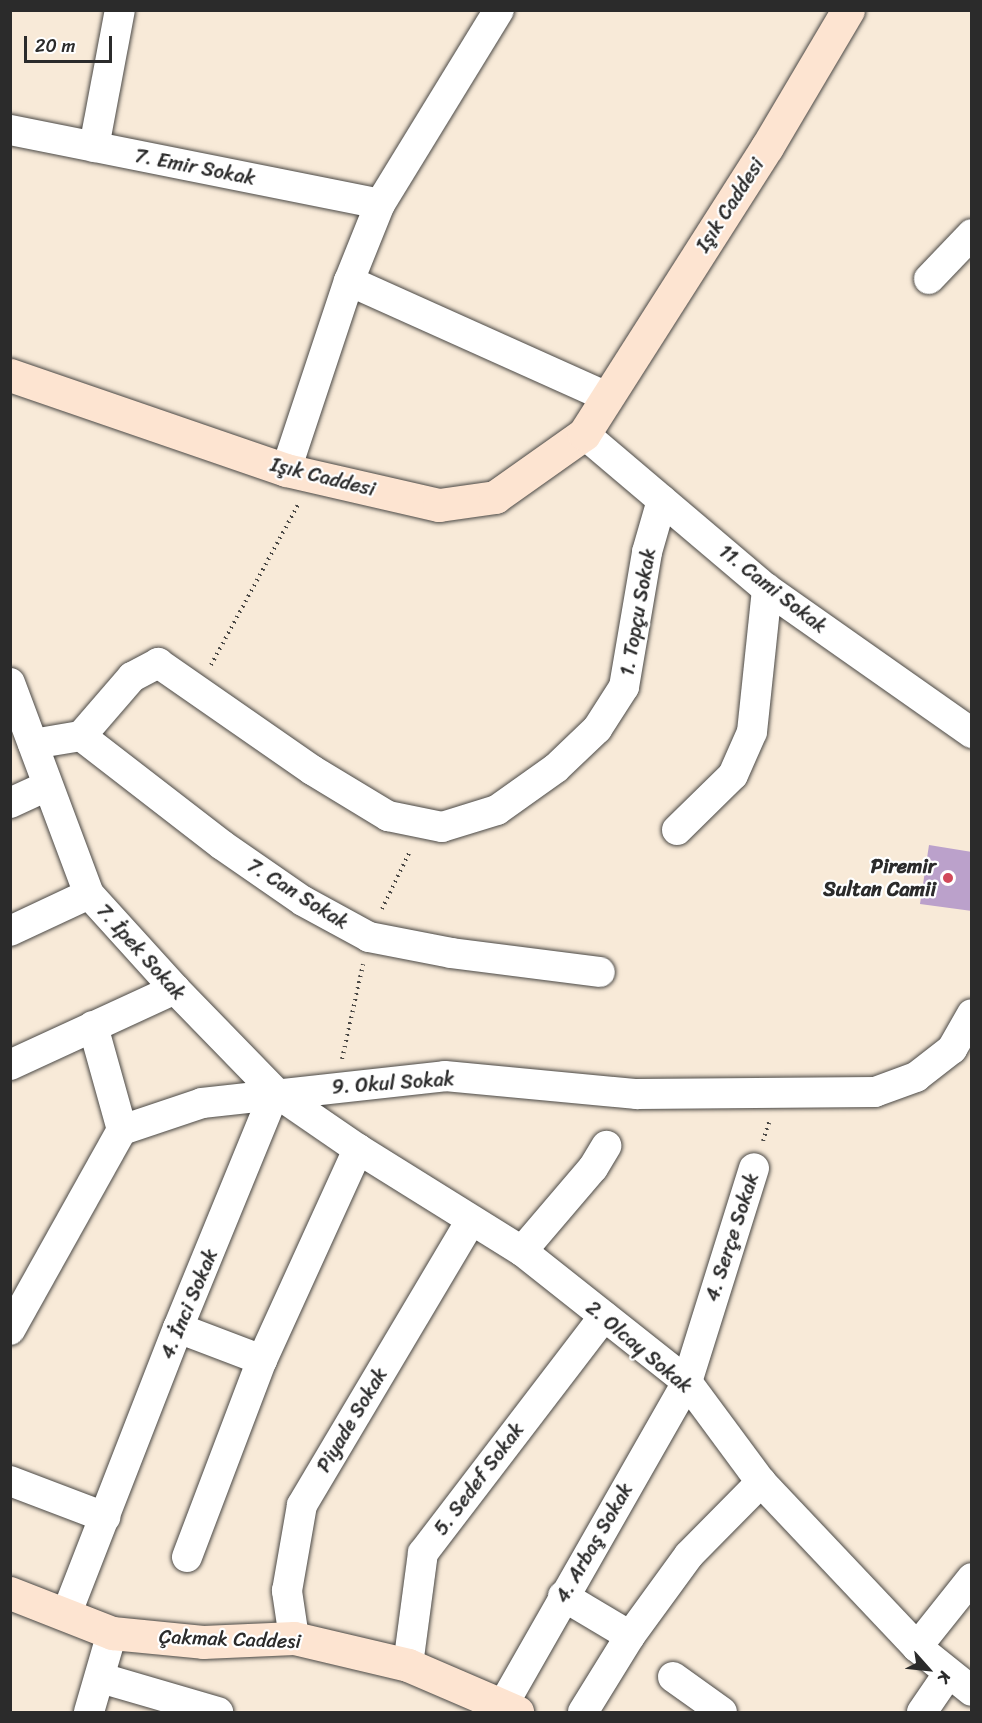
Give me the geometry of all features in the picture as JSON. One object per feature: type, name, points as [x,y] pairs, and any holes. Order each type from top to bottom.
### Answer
[{"type":"main road","name":"Işık Caddesi","points":[[10,375],[300,473],[439,505],[495,497],[584,434],[767,147],[848,10]]},
{"type":"main road","name":"Çakmak Caddesi","points":[[10,1593],[112,1633],[203,1642],[294,1638],[408,1665],[506,1710]]},
{"type":"street","points":[[94,147],[120,10]]},
{"type":"street","points":[[300,473],[349,281],[380,204],[499,10]]},
{"type":"street","name":"7. Emir Sokak","points":[[10,130],[380,204]]},
{"type":"street","points":[[929,279],[972,234]]},
{"type":"street","points":[[349,281],[607,397]]},
{"type":"street","name":"11. Cami Sokak","points":[[584,434],[767,589],[972,734]]},
{"type":"street","name":"1. Topçu Sokak","points":[[81,736],[132,677],[158,663],[312,770],[388,816],[442,827],[497,810],[556,768],[597,729],[624,687],[647,552],[662,500]]},
{"type":"street","points":[[677,830],[733,775],[752,732],[767,589]]},
{"type":"street","points":[[10,683],[47,786],[10,803]]},
{"type":"street","points":[[33,744],[81,736]]},
{"type":"street","name":"7. Can Sokak","points":[[81,736],[222,845],[303,901],[369,937],[451,953],[600,972]]},
{"type":"street","name":"7. İpek Sokak","points":[[47,786],[89,894],[175,989],[275,1092]]},
{"type":"street","points":[[10,931],[89,894]]},
{"type":"street","points":[[10,1065],[175,989]]},
{"type":"street","name":"9. Okul Sokak","points":[[122,1131],[202,1102],[275,1092],[445,1076],[637,1094],[875,1092],[916,1077],[952,1049],[972,1014]]},
{"type":"street","points":[[10,1330],[122,1131],[93,1026]]},
{"type":"street","name":"2. Olcay Sokak","points":[[275,1092],[358,1149],[522,1251],[687,1382],[761,1482],[917,1647],[960,1683]]},
{"type":"street","name":"4. İnci Sokak","points":[[66,1615],[178,1328],[275,1092]]},
{"type":"street","points":[[522,1251],[593,1168],[606,1146]]},
{"type":"street","points":[[188,1557],[262,1360],[358,1149]]},
{"type":"street","name":"4. Serçe Sokak","points":[[687,1382],[754,1168]]},
{"type":"street","name":"Piyade Sokak","points":[[294,1638],[287,1591],[303,1505],[471,1220]]},
{"type":"street","name":"5. Sedef Sokak","points":[[408,1665],[423,1553],[604,1316]]},
{"type":"street","points":[[178,1328],[262,1360]]},
{"type":"street","name":"4. Arbaş Sokak","points":[[506,1710],[563,1596],[687,1382]]},
{"type":"street","points":[[10,1481],[105,1517]]},
{"type":"street","points":[[583,1713],[630,1636],[689,1555],[761,1482]]},
{"type":"street","points":[[917,1647],[972,1578]]},
{"type":"street","points":[[563,1596],[630,1636]]},
{"type":"street","points":[[89,1713],[112,1633]]},
{"type":"street","points":[[673,1677],[722,1713]]},
{"type":"street","points":[[100,1678],[207,1711]]},
{"type":"street","points":[[922,1713],[960,1683]]},
{"type":"path","points":[[198,691],[300,473]]},
{"type":"path","points":[[336,1086],[369,937],[424,823]]},
{"type":"path","name":"4. Serçe Sokak","points":[[754,1168],[778,1093]]},
{"type":"building","name":"Piremir Sultan Camii","points":[[929,845],[972,852],[972,911],[920,904]]},
{"type":"place","name":"Piremir Sultan Camii","points":[[948,878]]}]
